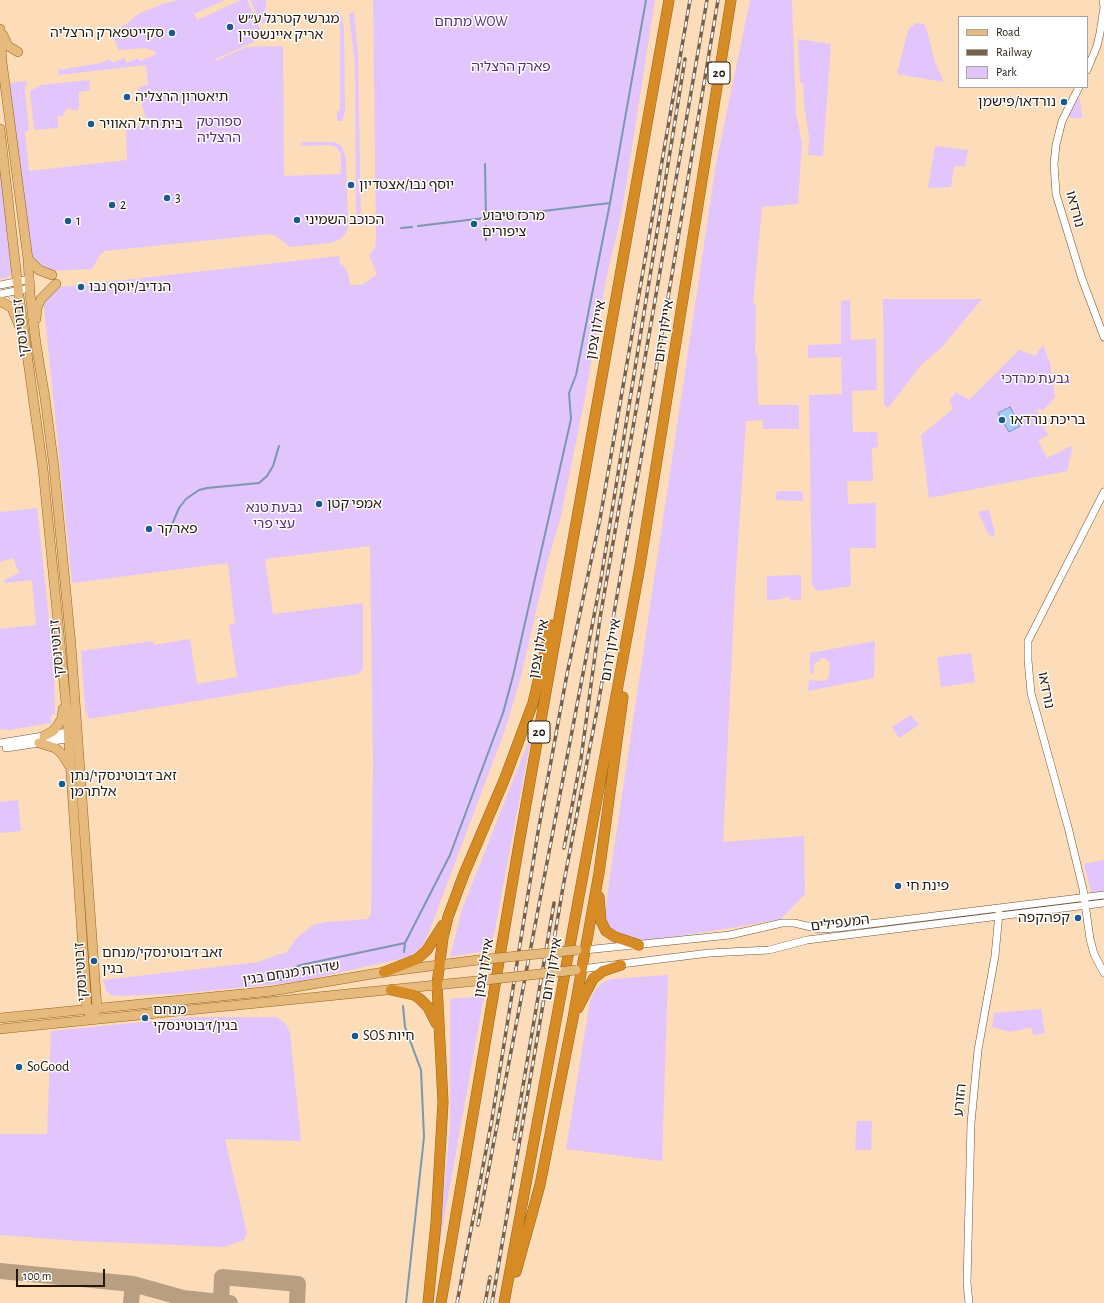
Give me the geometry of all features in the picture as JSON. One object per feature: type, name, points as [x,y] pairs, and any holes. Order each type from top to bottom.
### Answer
[{"type":"highway","name":"איילון צפון","points":[[440,1303],[520,838],[669,0]]},
{"type":"highway","name":"איילון דרום","points":[[504,1303],[640,566],[731,0]]},
{"type":"highway","points":[[384,972],[411,962],[422,955],[448,917],[505,778],[532,703],[585,470]]},
{"type":"highway","points":[[508,1303],[540,1185],[573,1018],[581,950],[599,872],[640,566]]},
{"type":"highway","points":[[599,872],[599,909],[602,926],[615,937],[639,945]]},
{"type":"highway","points":[[428,1303],[436,1223],[443,1102],[438,1028],[437,984],[439,964],[448,917]]},
{"type":"highway","points":[[573,1018],[593,979],[603,971],[621,965]]},
{"type":"highway","points":[[391,990],[414,995],[424,1002],[432,1012],[438,1028]]},
{"type":"main road","points":[[0,28],[8,46],[18,52]]},
{"type":"main road","name":"ז'בוטינסקי","points":[[0,28],[1,58],[28,259],[36,344],[54,467],[79,736],[97,1008],[92,1020]]},
{"type":"main road","name":"ז'בוטינסקי","points":[[0,129],[43,469],[66,698],[87,1009],[92,1020]]},
{"type":"main road","points":[[28,259],[39,270],[54,280],[41,299],[37,308],[36,344]]},
{"type":"main road","points":[[0,301],[12,308],[26,344]]},
{"type":"main road","points":[[66,698],[60,722],[53,731],[42,740],[60,751],[67,761],[71,772]]},
{"type":"main road","name":"שדרות מנחם בגין","points":[[0,1018],[272,991],[439,964],[581,950]]},
{"type":"main road","name":"שדרות מנחם בגין","points":[[0,1029],[391,990],[578,969]]},
{"type":"main road","points":[[95,981],[99,995],[104,1000],[113,1005],[121,1006]]},
{"type":"main road","points":[[65,1011],[72,1008],[80,1000],[85,982]]},
{"type":"street","points":[[1088,67],[1103,21],[1103,0]]},
{"type":"street","name":"נורדאו","points":[[1078,88],[1062,121],[1056,145],[1054,164],[1056,194],[1082,279],[1104,337]]},
{"type":"street","points":[[0,294],[19,286],[30,284]]},
{"type":"street","points":[[0,285],[19,286]]},
{"type":"street","name":"נורדאו","points":[[1104,492],[1028,641],[1031,693],[1068,827],[1084,897],[1094,954],[1104,973]]},
{"type":"street","points":[[0,748],[68,736],[79,736]]},
{"type":"street","points":[[0,744],[42,740]]},
{"type":"street","name":"המעפילים","points":[[581,950],[730,935],[777,924],[794,923],[820,929],[837,928],[1104,895]]},
{"type":"street","name":"המעפילים","points":[[578,969],[621,965],[709,953],[769,950],[807,940],[1104,903]]},
{"type":"street","points":[[998,916],[1002,909],[1009,906]]},
{"type":"street","name":"הזורע","points":[[969,1303],[967,1283],[971,1123],[978,1050],[995,956],[998,916]]},
{"type":"green space","name":"ספורטק הרצליה","points":[[180,0],[225,0],[194,14],[197,20],[241,0],[247,0],[264,37],[216,59],[216,61],[246,47],[283,46],[284,176],[341,174],[341,154],[336,147],[329,145],[301,146],[301,142],[333,142],[342,146],[346,159],[348,227],[346,233],[339,240],[330,243],[290,247],[276,236],[268,234],[105,251],[100,255],[92,269],[48,271],[31,258],[9,83],[27,81],[25,90],[29,131],[25,131],[29,171],[127,160],[126,127],[147,124],[138,87],[148,85],[146,65],[59,75],[58,70],[101,63],[110,59],[112,63],[124,58],[127,63],[138,58],[140,61],[157,54],[152,50],[145,48],[119,50],[112,35],[140,13],[165,3]]},
{"type":"green space","points":[[250,0],[266,0],[266,23],[261,23]]},
{"type":"green space","points":[[373,0],[655,0],[622,211],[606,280],[584,403],[560,520],[548,560],[521,677],[506,727],[429,932],[423,945],[409,957],[297,982],[175,994],[111,995],[106,990],[103,980],[259,962],[279,954],[286,953],[296,939],[313,925],[326,922],[367,919],[371,915],[373,762],[370,546],[265,559],[273,614],[363,603],[363,669],[358,674],[89,719],[85,709],[81,651],[153,641],[154,645],[190,639],[197,684],[237,677],[229,625],[235,624],[228,563],[72,583],[44,307],[46,300],[61,287],[339,256],[340,264],[343,265],[348,273],[350,285],[362,285],[377,274],[369,255],[375,248],[376,237]]},
{"type":"green space","points":[[750,0],[792,0],[796,112],[802,144],[798,204],[762,207],[753,304],[756,305],[755,355],[757,355],[758,405],[799,405],[799,429],[763,429],[763,420],[746,421],[735,589],[723,842],[804,836],[805,894],[781,919],[640,942],[626,939],[612,930],[605,919],[609,882],[716,164]]},
{"type":"green space","points":[[337,11],[342,17],[344,30],[345,112],[342,121],[337,121],[337,111],[340,110],[340,27],[339,19],[335,14]]},
{"type":"green space","points":[[354,12],[358,52],[361,226],[356,226],[355,65],[349,14]]},
{"type":"green space","points":[[916,23],[924,24],[926,27],[935,62],[944,82],[897,74],[908,30]]},
{"type":"green space","points":[[798,39],[831,44],[823,156],[808,155],[809,136],[804,104],[803,83],[800,83]]},
{"type":"green space","points":[[89,80],[90,90],[79,92],[79,107],[77,111],[67,108],[63,116],[58,116],[58,128],[34,130],[30,91],[41,85]]},
{"type":"green space","points":[[1075,99],[1080,99],[1082,118],[1071,118],[1068,115]]},
{"type":"green space","points":[[935,146],[968,150],[965,167],[954,166],[951,187],[928,188]]},
{"type":"green space","points":[[0,169],[11,272],[9,277],[0,279]]},
{"type":"green space","points":[[883,299],[982,299],[942,347],[921,365],[888,408],[884,405]]},
{"type":"green space","points":[[850,300],[851,340],[876,339],[877,390],[852,391],[853,432],[877,432],[878,447],[872,448],[873,481],[847,481],[848,504],[876,503],[876,548],[850,548],[851,586],[818,591],[812,586],[809,395],[842,394],[841,357],[808,358],[808,345],[841,344],[841,301]]},
{"type":"green space","name":"גבעת מרדכי","points":[[1043,345],[1050,363],[1055,397],[1044,410],[1037,409],[1040,420],[1048,435],[1038,441],[1047,458],[1073,445],[1067,471],[929,498],[921,435],[953,409],[949,401],[956,392],[969,400],[1019,350],[1035,356]]},
{"type":"green space","points":[[779,491],[800,491],[803,493],[803,501],[776,500],[776,493]]},
{"type":"green space","points":[[37,508],[54,664],[55,714],[51,715],[51,723],[9,730],[0,729],[0,629],[36,625],[32,580],[5,583],[4,580],[19,573],[13,558],[0,562],[0,512]]},
{"type":"green space","points":[[989,510],[995,533],[993,537],[989,535],[978,512]]},
{"type":"green space","points":[[801,575],[801,599],[791,601],[790,597],[767,601],[767,576]]},
{"type":"green space","points":[[875,641],[874,678],[808,691],[809,680],[824,681],[828,679],[830,662],[826,661],[826,658],[820,658],[820,661],[815,662],[813,674],[810,674],[810,653]]},
{"type":"green space","points":[[971,653],[975,682],[941,687],[937,657]]},
{"type":"green space","points":[[911,715],[919,725],[899,738],[892,727]]},
{"type":"green space","points":[[532,733],[491,950],[450,957],[462,909]]},
{"type":"green space","points":[[18,800],[21,831],[0,833],[0,802]]},
{"type":"green space","points":[[1104,860],[1104,891],[1091,893],[1084,864]]},
{"type":"green space","points":[[668,975],[662,1161],[566,1149],[590,1001],[594,992],[602,983],[611,979]]},
{"type":"green space","points":[[484,996],[439,1247],[450,1126],[450,999]]},
{"type":"green space","points":[[1041,1009],[1045,1033],[1033,1035],[1032,1028],[1010,1032],[992,1027],[994,1013]]},
{"type":"green space","points":[[192,1017],[276,1017],[285,1023],[290,1033],[301,1141],[225,1139],[247,1233],[244,1240],[224,1247],[78,1241],[0,1235],[0,1134],[47,1134],[51,1031]]},
{"type":"green space","points":[[857,1121],[872,1121],[871,1150],[855,1150]]},
{"type":"water","points":[[1010,407],[1020,426],[1009,432],[998,413]]},
{"type":"waterway","points":[[404,952],[405,943],[450,855],[503,713],[513,676],[571,419],[569,393],[576,375],[610,203],[646,0]]},
{"type":"waterway","points":[[485,164],[486,221]]},
{"type":"waterway","points":[[418,226],[610,203]]},
{"type":"waterway","points":[[486,226],[486,240]]},
{"type":"waterway","points":[[401,228],[412,227]]},
{"type":"waterway","points":[[168,534],[179,508],[186,499],[199,490],[259,483],[267,476],[273,466],[279,446]]},
{"type":"waterway","points":[[280,980],[291,969],[301,965],[405,943]]},
{"type":"waterway","points":[[403,1006],[405,1027],[421,1070],[424,1137],[406,1303]]},
{"type":"taxiway","points":[[0,1271],[133,1284],[183,1298],[230,1303]]},
{"type":"taxiway","points":[[221,1303],[222,1277],[298,1284],[297,1303]]},
{"type":"taxiway","points":[[131,1303],[133,1284]]},
{"type":"railway","points":[[457,1303],[492,1119],[538,832],[567,674],[600,519],[690,0]]},
{"type":"railway","points":[[564,848],[581,759],[600,618],[707,0]]},
{"type":"railway","points":[[492,1303],[563,887],[598,705],[644,441],[718,0]]},
{"type":"railway","points":[[478,1225],[601,579],[685,59]]},
{"type":"railway","points":[[514,1139],[554,903]]},
{"type":"railway","points":[[485,1303],[490,1277]]},
{"type":"place","name":"מגרשי קטרגל ע״ש אריק איינשטיין","points":[[230,27]]},
{"type":"place","name":"סקייטפארק הרצליה","points":[[172,33]]},
{"type":"place","name":"תיאטרון הרצליה","points":[[127,97]]},
{"type":"place","name":"נורדאו/פישמן","points":[[1064,102]]},
{"type":"place","name":"בית חיל האוויר","points":[[91,124]]},
{"type":"place","name":"יוסף נבו/אצטדיון","points":[[351,185]]},
{"type":"place","name":"3","points":[[167,198]]},
{"type":"place","name":"2","points":[[112,205]]},
{"type":"place","name":"הכוכב השמיני","points":[[297,220]]},
{"type":"place","name":"1","points":[[68,221]]},
{"type":"place","name":"מרכז טיבוע ציפורים","points":[[474,224]]},
{"type":"place","name":"הנדיב/יוסף נבו","points":[[81,287]]},
{"type":"place","name":"בריכת נורדאו","points":[[1002,420]]},
{"type":"place","name":"אמפי קטן","points":[[319,504]]},
{"type":"place","name":"פארקר","points":[[149,529]]},
{"type":"place","name":"זאב ז׳בוטינסקי/נתן אלתרמן","points":[[62,784]]},
{"type":"place","name":"פינת חי","points":[[898,886]]},
{"type":"place","name":"קפהקפה","points":[[1078,918]]},
{"type":"place","name":"זאב ז׳בוטינסקי/מנחם בגין","points":[[94,961]]},
{"type":"place","name":"מנחם בגין/ז׳בוטינסקי","points":[[145,1018]]},
{"type":"place","name":"SOS חיות","points":[[355,1036]]},
{"type":"place","name":"SoGood","points":[[19,1067]]},
{"type":"park label","name":"מתחם WOW","points":[[471,22]]},
{"type":"park label","name":"פארק הרצליה","points":[[511,67]]},
{"type":"park label","name":"גבעת טנא עצי פרי","points":[[274,516]]}]
